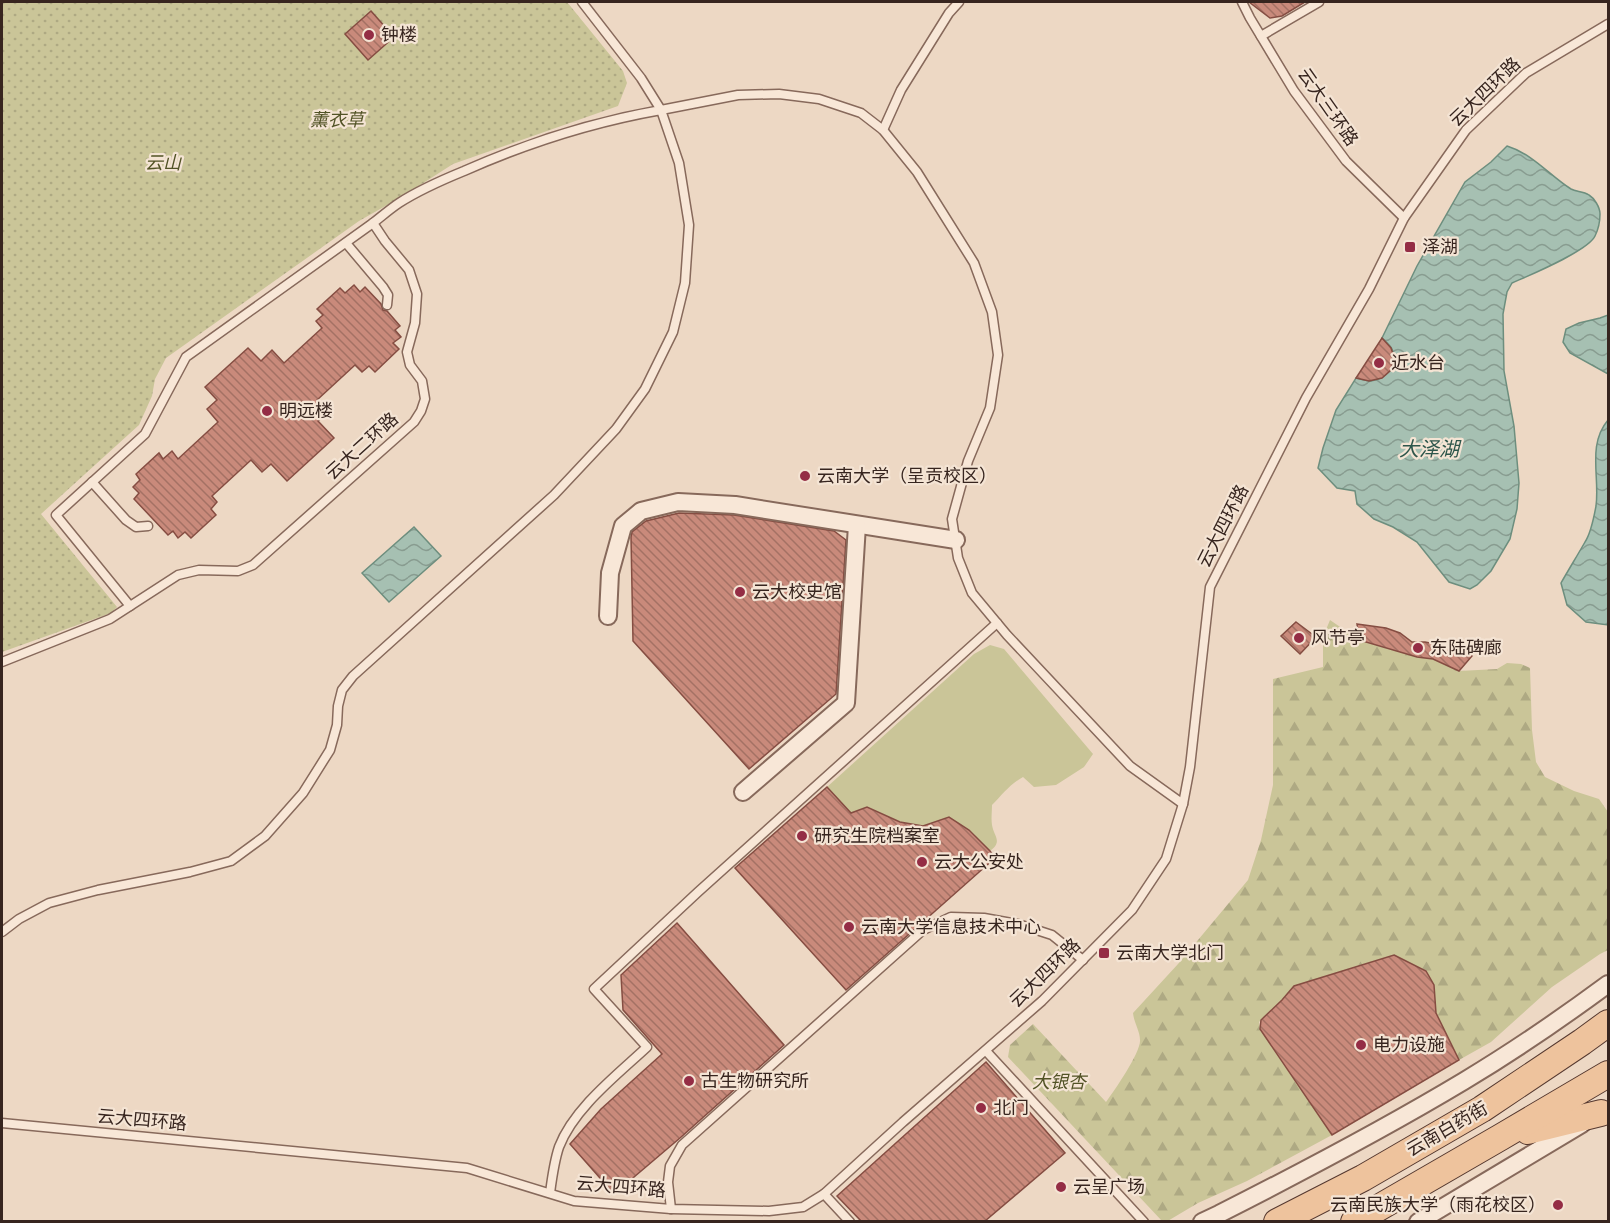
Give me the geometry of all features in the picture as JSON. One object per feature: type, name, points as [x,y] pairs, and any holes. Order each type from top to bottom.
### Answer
[{"type":"main road","name":"云南白药街","points":[[1277,1221],[1362,1178],[1482,1109],[1608,1023]]},
{"type":"main road","name":"云南白药街","points":[[1354,1221],[1608,1074]]},
{"type":"main road","points":[[1501,1137],[1605,1111]]},
{"type":"street","points":[[608,616],[610,573],[623,526],[641,511],[678,502],[735,506],[956,540]]},
{"type":"street","points":[[743,792],[846,703],[857,525]]},
{"type":"street","points":[[1202,1221],[1346,1149],[1465,1081],[1563,1018],[1608,984]]},
{"type":"street","points":[[1418,1221],[1605,1111]]},
{"type":"lane","points":[[2,932],[19,919],[49,903],[231,861],[265,836],[303,793],[330,750],[337,725],[342,690],[354,676],[554,495],[616,429],[645,389],[674,332],[685,283],[689,225],[679,163],[661,110],[641,78],[582,2]]},
{"type":"lane","points":[[883,130],[901,90],[949,13],[959,2]]},
{"type":"lane","name":"云大三环路","points":[[1242,2],[1294,91],[1346,161],[1404,218]]},
{"type":"lane","points":[[1261,36],[1319,2]]},
{"type":"lane","name":"云大四环路","points":[[2,1123],[467,1168],[574,1201],[671,1209],[770,1211],[803,1207],[825,1194],[903,1122],[1042,1001],[1132,910],[1166,859],[1183,804],[1190,767],[1210,587],[1306,398],[1369,289],[1404,218],[1466,130],[1526,73],[1608,24]]},
{"type":"lane","points":[[130,606],[56,515],[145,434],[186,357],[399,203],[486,161],[553,137],[622,117],[738,95],[779,94],[819,99],[861,113],[883,130],[917,172],[974,263],[992,312],[998,355],[990,408],[968,461],[952,519],[958,558],[972,593],[1130,766],[1183,804]]},
{"type":"lane","name":"云大二环路","points":[[2,662],[110,619],[178,575],[200,570],[238,571],[253,564],[414,422],[425,399],[422,381],[410,365],[407,351],[415,323],[417,294],[409,270],[373,223]]},
{"type":"lane","points":[[346,243],[383,287],[388,295],[387,305]]},
{"type":"lane","points":[[92,482],[136,527],[148,526]]},
{"type":"lane","points":[[550,1193],[560,1145],[581,1111],[647,1047],[594,989],[698,892],[997,623]]},
{"type":"lane","points":[[671,1209],[668,1182],[670,1166],[682,1145],[923,930],[951,917],[984,918],[1018,924],[1052,935],[1083,960]]},
{"type":"lane","points":[[986,1051],[1144,1221]]},
{"type":"lane","points":[[825,1194],[850,1221]]},
{"type":"green space","name":"云山","points":[[2,2],[567,2],[623,71],[627,83],[618,106],[453,164],[359,221],[166,358],[155,379],[152,396],[139,425],[41,514],[117,607],[111,613],[2,652]]},
{"type":"green space","name":"大银杏","points":[[1330,620],[1359,640],[1417,657],[1433,659],[1459,671],[1497,669],[1507,663],[1521,664],[1530,668],[1532,730],[1536,762],[1545,777],[1574,791],[1599,799],[1608,812],[1608,950],[1552,987],[1491,1042],[1459,1060],[1436,1013],[1434,985],[1425,971],[1394,955],[1294,986],[1259,1022],[1260,1029],[1332,1135],[1247,1181],[1198,1203],[1166,1222],[1162,1221],[1008,1057],[1010,1045],[1033,1024],[1106,1102],[1139,1046],[1140,1037],[1133,1013],[1178,964],[1248,880],[1261,840],[1273,785],[1273,679],[1323,667],[1323,637]]},
{"type":"green space","points":[[990,645],[1004,649],[1093,754],[1084,767],[1056,785],[1034,787],[1023,777],[1010,786],[992,805],[992,825],[997,842],[990,851],[969,830],[949,817],[923,826],[900,822],[867,807],[851,813],[827,787],[974,654]]},
{"type":"water","name":"大泽湖","points":[[1507,146],[1533,159],[1571,189],[1591,196],[1598,206],[1600,216],[1595,236],[1582,249],[1512,283],[1507,292],[1503,314],[1504,371],[1514,426],[1519,483],[1517,509],[1510,539],[1491,571],[1470,589],[1449,582],[1417,542],[1393,527],[1374,519],[1357,504],[1355,491],[1337,488],[1318,468],[1336,410],[1356,378],[1376,380],[1390,370],[1394,355],[1392,349],[1382,338],[1417,266],[1465,182]]},
{"type":"water","points":[[1608,315],[1608,374],[1570,353],[1563,342],[1566,329]]},
{"type":"water","points":[[1608,420],[1608,625],[1586,622],[1567,605],[1561,583],[1592,525],[1597,495],[1596,451],[1598,440]]},
{"type":"water","points":[[414,527],[441,556],[389,602],[362,573]]},
{"type":"building","points":[[1249,2],[1305,2],[1282,16],[1270,18]]},
{"type":"building","name":"钟楼","points":[[371,11],[394,37],[368,60],[345,34]]},
{"type":"building","name":"明远楼","points":[[354,285],[360,292],[365,287],[381,304],[383,310],[387,311],[400,326],[395,330],[401,337],[393,343],[399,349],[375,372],[369,366],[362,372],[355,365],[317,400],[326,413],[318,421],[334,438],[287,481],[271,464],[262,472],[251,460],[212,496],[217,502],[211,509],[216,515],[191,538],[185,532],[178,538],[173,531],[168,535],[134,499],[139,493],[133,487],[140,480],[136,474],[159,453],[163,459],[172,451],[178,459],[218,422],[207,409],[217,400],[205,387],[248,348],[261,361],[272,350],[284,363],[322,328],[316,321],[323,315],[317,309],[340,288],[345,293]]},
{"type":"building","name":"近水台","points":[[1382,338],[1391,348],[1394,357],[1391,370],[1382,378],[1369,381],[1356,378]]},
{"type":"building","name":"云大校史馆","points":[[679,513],[734,515],[834,531],[846,540],[836,694],[749,769],[633,641],[632,532],[646,521]]},
{"type":"building","name":"风节亭","points":[[1296,622],[1316,637],[1300,654],[1281,636]]},
{"type":"building","name":"东陆碑廊","points":[[1357,624],[1386,628],[1400,633],[1412,642],[1445,646],[1459,653],[1462,650],[1472,656],[1459,671],[1433,659],[1417,657],[1359,640]]},
{"type":"building","points":[[827,787],[851,813],[867,807],[900,822],[923,826],[949,817],[969,830],[995,858],[846,990],[735,868]]},
{"type":"building","name":"古生物研究所","points":[[677,923],[784,1045],[614,1194],[570,1144],[601,1109],[662,1054],[623,1010],[621,975]]},
{"type":"building","name":"电力设施","points":[[1394,955],[1426,971],[1434,985],[1436,1013],[1459,1060],[1332,1135],[1260,1029],[1261,1020],[1294,986]]},
{"type":"building","name":"北门","points":[[986,1062],[1065,1153],[985,1221],[861,1221],[837,1196]]},
{"type":"place","name":"钟楼","points":[[369,35]]},
{"type":"place","name":"泽湖","points":[[1410,247]]},
{"type":"place","name":"近水台","points":[[1379,363]]},
{"type":"place","name":"明远楼","points":[[267,411]]},
{"type":"place","name":"云南大学（呈贡校区）","points":[[805,476]]},
{"type":"place","name":"云大校史馆","points":[[740,592]]},
{"type":"place","name":"风节亭","points":[[1299,638]]},
{"type":"place","name":"东陆碑廊","points":[[1418,648]]},
{"type":"place","name":"研究生院档案室","points":[[802,836]]},
{"type":"place","name":"云大公安处","points":[[922,862]]},
{"type":"place","name":"云南大学信息技术中心","points":[[849,927]]},
{"type":"place","name":"云南大学北门","points":[[1104,953]]},
{"type":"place","name":"电力设施","points":[[1361,1045]]},
{"type":"place","name":"古生物研究所","points":[[689,1081]]},
{"type":"place","name":"北门","points":[[981,1108]]},
{"type":"place","name":"云呈广场","points":[[1061,1187]]},
{"type":"place","name":"云南民族大学（雨花校区）","points":[[1558,1205]]},
{"type":"park label","name":"薰衣草","points":[[337,120]]}]
